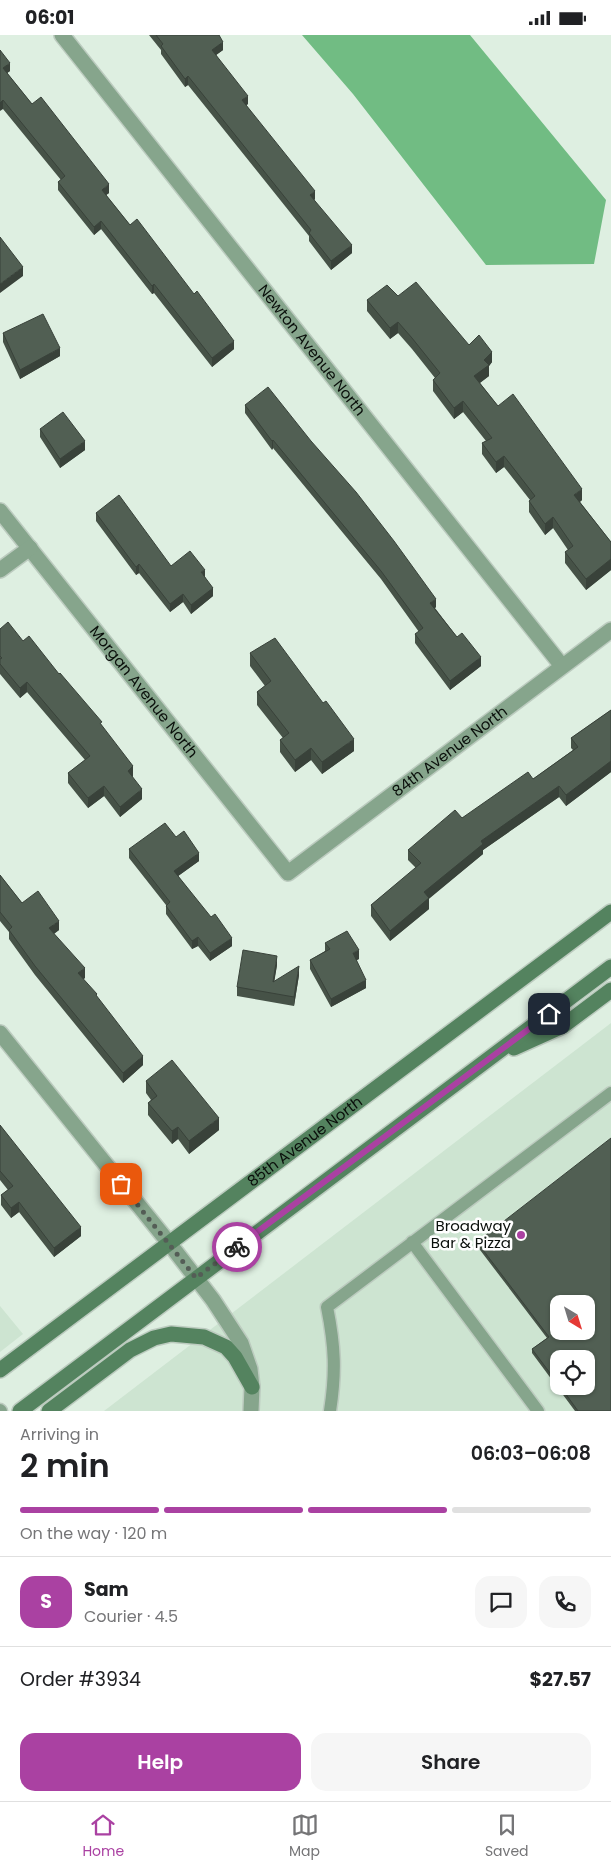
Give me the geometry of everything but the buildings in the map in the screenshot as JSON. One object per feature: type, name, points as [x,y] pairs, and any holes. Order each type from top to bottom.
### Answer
[{"type":"main road","name":"85th Avenue North","points":[[0,1370],[611,912]]},
{"type":"main road","points":[[20,1411],[611,967]]},
{"type":"main road","points":[[488,1060],[563,1026],[611,990]]},
{"type":"main road","points":[[49,1411],[130,1350],[154,1337],[171,1334],[204,1337],[226,1347],[235,1357],[252,1387]]},
{"type":"street","name":"Newton Avenue North","points":[[62,35],[562,666]]},
{"type":"street","name":"Morgan Avenue North","points":[[0,511],[288,873]]},
{"type":"street","points":[[0,570],[30,548]]},
{"type":"street","name":"84th Avenue North","points":[[288,873],[611,630]]},
{"type":"street","points":[[0,1033],[169,1243],[241,1343],[250,1369],[252,1387],[251,1411]]},
{"type":"lane","points":[[330,1411],[335,1373],[333,1337],[327,1307],[611,1093]]},
{"type":"lane","points":[[412,1242],[538,1411]]},
{"type":"shaded area","points":[[302,35],[470,35],[606,200],[594,264],[486,265],[353,94]]},
{"type":"shaded area","points":[[611,1023],[611,1411],[104,1411]]},
{"type":"shaded area","points":[[0,1306],[23,1334],[0,1352]]},
{"type":"way so far","points":[[121,1184],[196,1278],[237,1247]]},
{"type":"place","name":"Broadway Bar & Pizza","points":[[521,1235]]},
{"type":"route","points":[[237,1247],[549,1014]]}]
